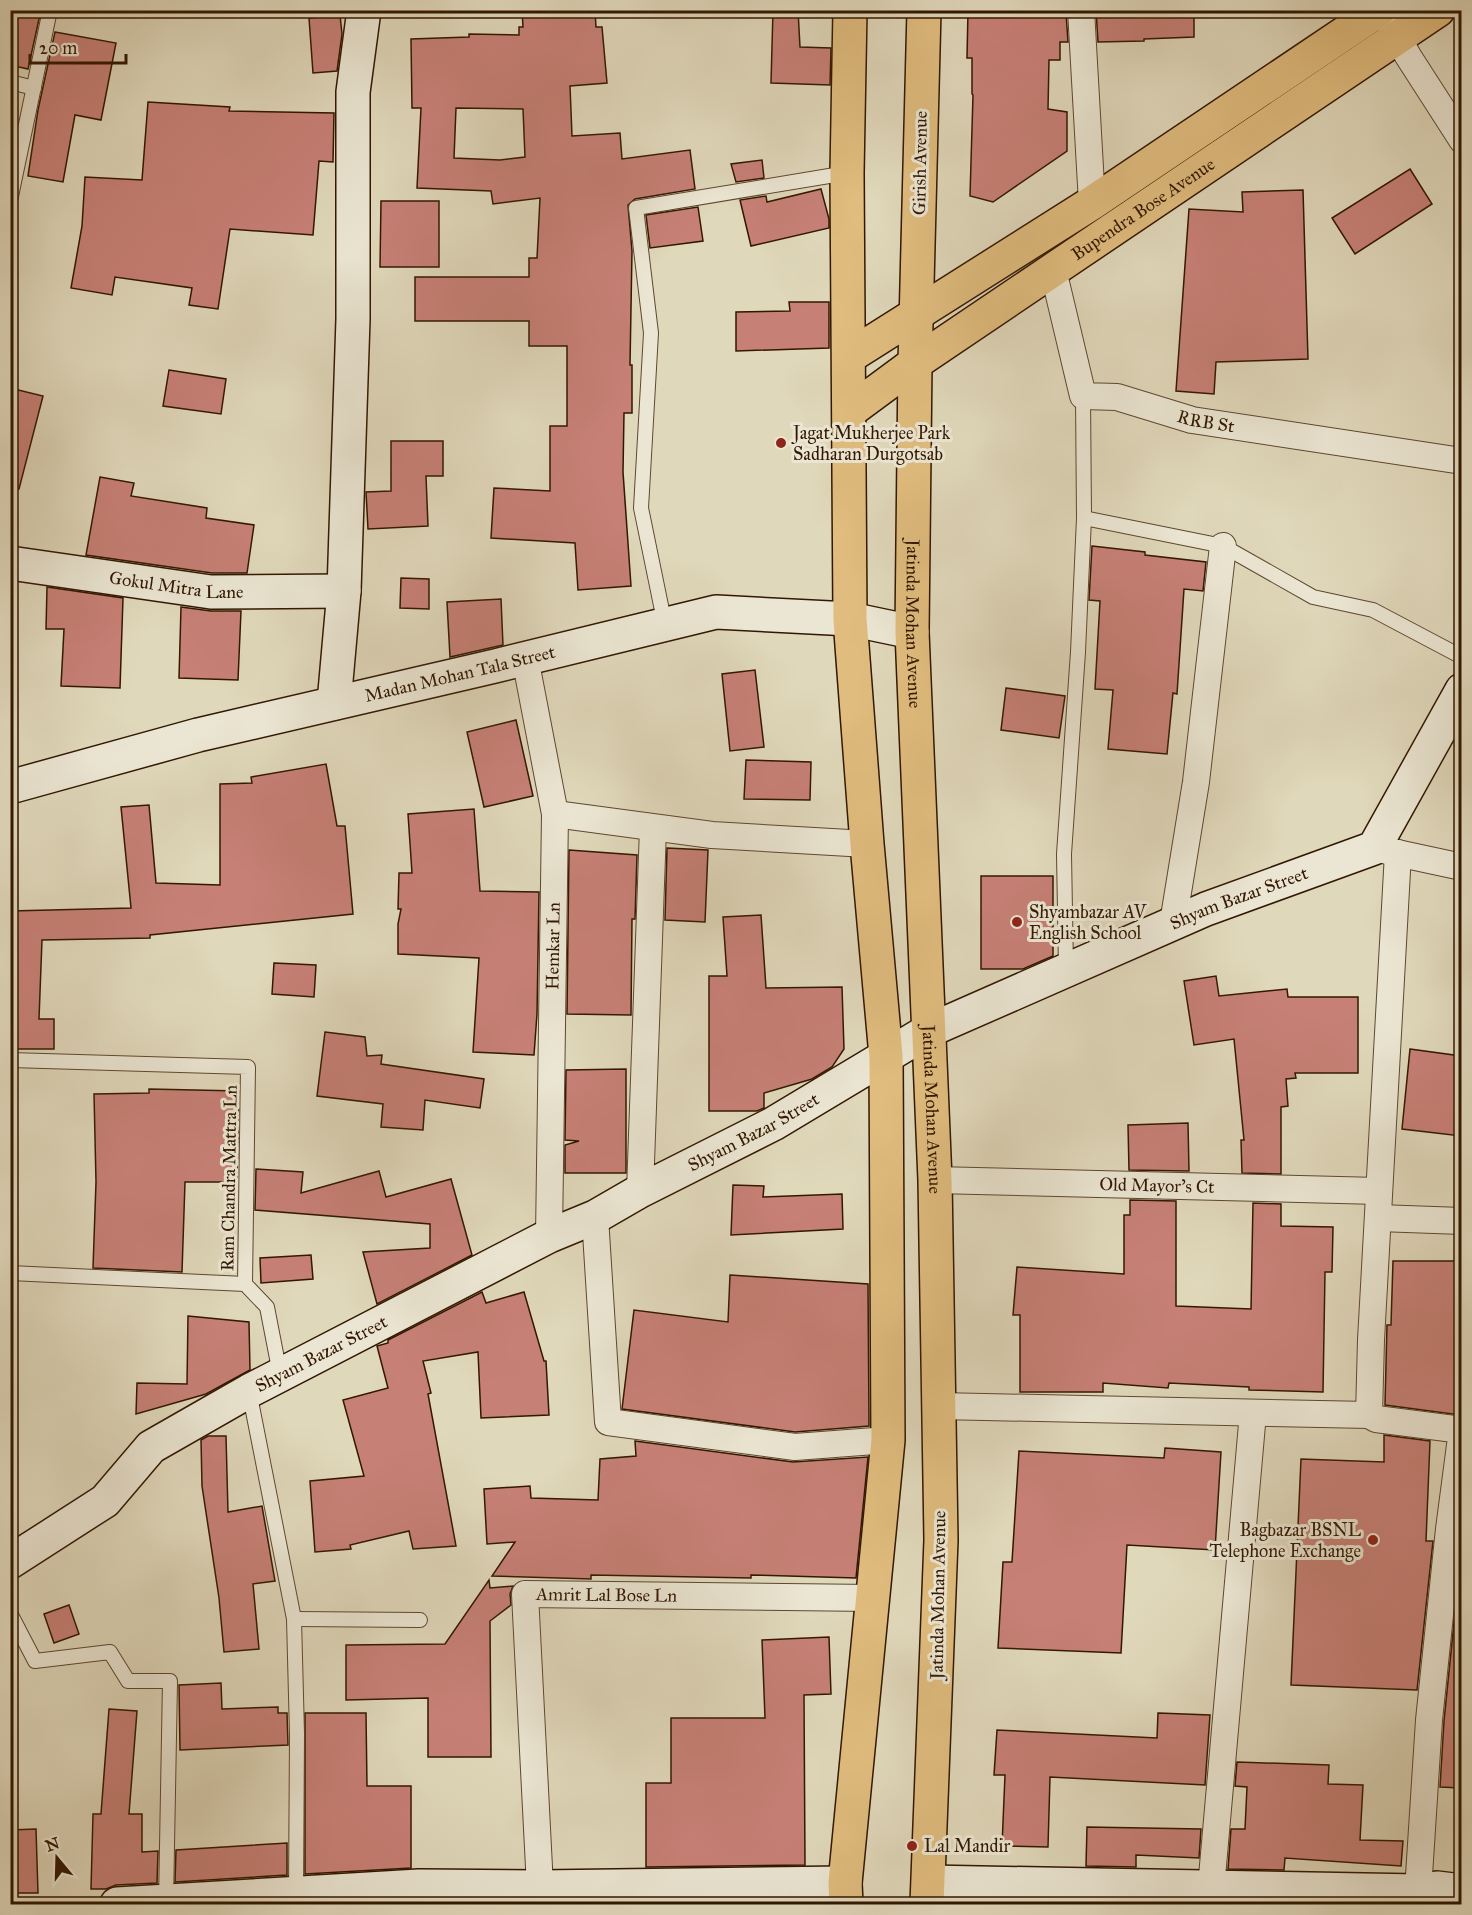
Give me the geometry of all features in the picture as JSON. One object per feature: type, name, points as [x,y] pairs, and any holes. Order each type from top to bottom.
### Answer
[{"type":"main road","points":[[846,1894],[888,1440],[886,1056],[850,619],[847,173],[850,10]]},
{"type":"main road","name":"Girish Avenue","points":[[916,315],[924,10]]},
{"type":"main road","name":"Bupendra Bose Avenue","points":[[850,357],[1092,203],[1387,20],[1438,10]]},
{"type":"main road","name":"Bupendra Bose Avenue","points":[[850,411],[915,363],[1053,270],[1387,20]]},
{"type":"main road","name":"Jatinda Mohan Avenue","points":[[916,315],[912,633],[935,1180],[941,1540],[928,1893]]},
{"type":"street","points":[[334,703],[344,591],[353,319],[353,92],[364,10]]},
{"type":"street","points":[[1082,10],[1092,203]]},
{"type":"street","points":[[1387,20],[1461,140]]},
{"type":"street","points":[[1053,270],[1083,396]]},
{"type":"street","name":"RRB St","points":[[1083,396],[1118,397],[1192,420],[1461,461]]},
{"type":"street","points":[[1173,923],[1196,782],[1223,546]]},
{"type":"street","name":"Gokul Mitra Lane","points":[[10,563],[211,592],[344,591]]},
{"type":"street","name":"Madan Mohan Tala Street","points":[[10,787],[198,735],[716,612],[850,619],[912,633]]},
{"type":"street","name":"Hemkar Ln","points":[[525,658],[555,814],[549,1236]]},
{"type":"street","points":[[1369,1415],[1379,1191],[1386,851],[1461,690]]},
{"type":"street","points":[[555,814],[712,835],[867,844]]},
{"type":"street","points":[[640,1191],[653,828]]},
{"type":"street","points":[[1386,851],[1461,867]]},
{"type":"street","name":"Shyam Bazar Street","points":[[10,1562],[105,1501],[151,1446],[280,1374],[549,1236],[595,1217],[640,1191],[773,1124],[928,1030],[1206,909],[1386,851]]},
{"type":"street","name":"Old Mayor's Ct","points":[[935,1180],[1379,1191]]},
{"type":"street","points":[[595,1217],[608,1422],[795,1447],[888,1440]]},
{"type":"street","points":[[1378,1218],[1461,1221]]},
{"type":"street","points":[[939,1406],[1369,1415],[1376,1419],[1461,1430],[1429,1720],[1421,1896]]},
{"type":"street","points":[[1210,1888],[1253,1413]]},
{"type":"street","name":"Amrit Lal Bose Ln","points":[[539,1896],[525,1594],[874,1598]]},
{"type":"street","points":[[117,1905],[309,1897],[419,1886],[539,1896],[846,1894]]},
{"type":"street","points":[[928,1893],[1210,1888],[1421,1896],[1437,1888],[1461,1891]]},
{"type":"lane","points":[[10,201],[50,10]]},
{"type":"lane","points":[[10,82],[34,88]]},
{"type":"lane","points":[[665,625],[641,508],[651,333],[636,208],[847,173]]},
{"type":"lane","points":[[1066,968],[1064,854],[1078,652],[1084,518],[1083,396]]},
{"type":"lane","points":[[1084,518],[1223,546],[1313,597],[1373,610],[1461,657]]},
{"type":"lane","name":"Ram Chandra Mattra Ln","points":[[10,1060],[248,1066],[245,1284],[267,1307],[280,1374]]},
{"type":"lane","points":[[10,1273],[245,1284]]},
{"type":"lane","points":[[249,1391],[294,1619],[297,1734],[309,1897]]},
{"type":"lane","points":[[10,1613],[35,1661],[110,1652],[129,1681],[170,1681],[166,1902]]},
{"type":"lane","points":[[294,1619],[420,1620]]},
{"type":"building","points":[[10,10],[41,10],[28,69],[10,65]]},
{"type":"building","points":[[522,10],[595,10],[596,27],[602,27],[607,83],[570,86],[572,136],[620,133],[622,159],[690,150],[695,189],[635,199],[628,205],[632,251],[630,365],[632,365],[632,413],[624,413],[623,472],[631,586],[578,590],[575,543],[491,538],[494,488],[550,491],[550,426],[567,426],[567,346],[529,346],[529,321],[415,321],[415,277],[529,277],[529,258],[537,258],[540,198],[493,204],[491,191],[417,188],[421,108],[412,108],[411,39],[469,37],[469,34],[519,35],[519,27],[523,27]],"holes":[[[456,108],[523,109],[525,157],[500,160],[454,158]]]},
{"type":"building","points":[[773,10],[798,10],[800,47],[831,48],[830,85],[771,83]]},
{"type":"building","points":[[1096,10],[1194,10],[1194,37],[1098,42]]},
{"type":"building","points":[[968,11],[1066,13],[1068,42],[1060,42],[1060,60],[1049,60],[1048,109],[1067,112],[1067,151],[993,202],[970,196],[973,95],[972,58],[967,58]]},
{"type":"building","points":[[340,15],[342,34],[337,71],[313,73],[309,18]]},
{"type":"building","points":[[55,32],[116,43],[101,120],[75,115],[63,182],[28,176],[38,110]]},
{"type":"building","points":[[148,102],[230,107],[229,111],[334,113],[333,162],[319,161],[313,235],[230,229],[218,309],[189,305],[192,288],[115,277],[112,295],[71,288],[82,226],[85,177],[142,180]]},
{"type":"building","points":[[762,160],[764,178],[736,182],[731,164]]},
{"type":"building","points":[[1410,169],[1432,204],[1355,254],[1332,218]]},
{"type":"building","points":[[821,189],[829,219],[829,228],[751,246],[740,200],[766,196],[767,202]]},
{"type":"building","points":[[1303,190],[1308,359],[1216,362],[1214,394],[1176,391],[1189,209],[1243,212],[1242,192]]},
{"type":"building","points":[[381,201],[439,201],[439,267],[380,267]]},
{"type":"building","points":[[698,207],[703,241],[650,248],[646,215]]},
{"type":"building","points":[[789,302],[829,302],[829,348],[736,351],[736,312],[790,311]]},
{"type":"building","points":[[169,370],[226,379],[221,414],[163,406]]},
{"type":"building","points":[[10,388],[43,396],[19,489],[10,488]]},
{"type":"building","points":[[391,441],[443,441],[443,476],[426,476],[428,526],[368,529],[366,492],[391,491]]},
{"type":"building","points":[[100,477],[134,483],[131,496],[207,508],[206,518],[254,525],[247,573],[212,573],[86,555]]},
{"type":"building","points":[[1092,546],[1206,562],[1203,591],[1184,589],[1177,694],[1173,693],[1167,754],[1108,749],[1113,690],[1095,689],[1100,601],[1089,600]]},
{"type":"building","points":[[401,578],[429,579],[429,609],[400,608]]},
{"type":"building","points":[[47,587],[123,598],[120,688],[61,686],[64,629],[46,629]]},
{"type":"building","points":[[501,599],[503,645],[450,657],[447,602]]},
{"type":"building","points":[[181,607],[211,611],[241,611],[238,680],[179,678]]},
{"type":"building","points":[[755,670],[764,747],[730,751],[722,674]]},
{"type":"building","points":[[1006,688],[1065,696],[1059,738],[1001,730]]},
{"type":"building","points":[[516,720],[533,796],[484,807],[467,732]]},
{"type":"building","points":[[746,760],[811,762],[810,800],[744,799]]},
{"type":"building","points":[[326,764],[337,826],[345,826],[353,914],[150,935],[150,938],[42,940],[39,1019],[54,1019],[54,1049],[10,1049],[10,911],[131,908],[121,807],[149,805],[156,883],[220,885],[220,784],[252,783],[251,777]]},
{"type":"building","points":[[474,809],[480,891],[539,892],[534,1055],[473,1052],[479,958],[398,954],[398,924],[401,909],[398,909],[399,873],[412,873],[408,814]]},
{"type":"building","points":[[667,848],[708,850],[705,922],[665,920]]},
{"type":"building","points":[[569,850],[637,855],[635,919],[632,919],[631,1015],[567,1014]]},
{"type":"building","name":"Shyambazar AV English School","points":[[981,876],[1053,876],[1053,956],[1023,969],[981,969]]},
{"type":"building","points":[[761,915],[766,988],[842,987],[844,1049],[832,1067],[812,1079],[764,1093],[764,1108],[757,1111],[709,1111],[709,976],[727,976],[723,917]]},
{"type":"building","points":[[274,963],[316,965],[314,997],[272,994]]},
{"type":"building","points":[[1216,976],[1219,996],[1287,989],[1288,997],[1358,997],[1358,1073],[1295,1073],[1296,1078],[1286,1079],[1288,1106],[1281,1107],[1281,1174],[1242,1173],[1241,1140],[1244,1140],[1234,1039],[1194,1045],[1184,981]]},
{"type":"building","points":[[325,1032],[365,1037],[367,1056],[382,1055],[381,1064],[484,1079],[480,1108],[425,1100],[423,1130],[381,1127],[383,1104],[317,1096]]},
{"type":"building","points":[[1410,1049],[1461,1056],[1461,1136],[1402,1129]]},
{"type":"building","points":[[626,1069],[626,1173],[565,1173],[565,1145],[579,1141],[565,1140],[566,1070]]},
{"type":"building","points":[[149,1089],[239,1091],[237,1182],[185,1182],[182,1272],[93,1268],[96,1182],[94,1094],[149,1093]]},
{"type":"building","points":[[1188,1123],[1189,1171],[1129,1170],[1128,1125]]},
{"type":"building","points":[[256,1169],[303,1172],[301,1193],[379,1171],[386,1197],[451,1179],[472,1255],[377,1304],[363,1252],[430,1248],[430,1224],[255,1210]]},
{"type":"building","points":[[733,1185],[764,1186],[763,1197],[842,1194],[843,1229],[731,1235]]},
{"type":"building","points":[[1130,1200],[1176,1201],[1176,1306],[1251,1309],[1253,1203],[1281,1204],[1281,1226],[1333,1227],[1332,1272],[1325,1272],[1323,1392],[1249,1390],[1249,1387],[1169,1383],[1168,1388],[1103,1383],[1103,1392],[1020,1392],[1020,1315],[1013,1315],[1017,1267],[1124,1274],[1124,1215],[1130,1215]]},
{"type":"building","points":[[311,1255],[313,1279],[261,1283],[260,1258]]},
{"type":"building","points":[[1393,1261],[1461,1261],[1460,1415],[1385,1405],[1387,1325],[1391,1325]]},
{"type":"building","points":[[730,1275],[868,1284],[869,1426],[795,1432],[622,1409],[634,1310],[728,1322]]},
{"type":"building","points":[[482,1292],[486,1303],[524,1292],[544,1361],[546,1361],[549,1415],[481,1418],[478,1352],[423,1361],[431,1393],[428,1394],[456,1546],[413,1549],[409,1531],[350,1545],[351,1549],[315,1552],[310,1481],[364,1476],[343,1400],[388,1388],[377,1346],[388,1343],[388,1340]]},
{"type":"building","points":[[188,1316],[249,1322],[250,1370],[206,1394],[136,1414],[137,1383],[187,1384]]},
{"type":"building","points":[[1384,1435],[1430,1441],[1426,1541],[1433,1541],[1417,1690],[1291,1685],[1301,1459],[1384,1462]]},
{"type":"building","points":[[208,1436],[226,1436],[228,1512],[262,1506],[275,1581],[253,1584],[259,1649],[224,1652],[219,1598],[202,1486],[201,1440]]},
{"type":"building","points":[[635,1441],[793,1462],[868,1457],[856,1578],[751,1575],[751,1578],[591,1575],[591,1579],[492,1576],[515,1542],[487,1544],[484,1489],[530,1486],[531,1498],[598,1500],[600,1459],[636,1456]]},
{"type":"building","points":[[1165,1448],[1221,1452],[1215,1550],[1127,1545],[1121,1653],[998,1648],[1003,1562],[1012,1562],[1019,1451],[1164,1458]]},
{"type":"building","points":[[1461,1554],[1461,1788],[1440,1787],[1444,1721]]},
{"type":"building","points":[[489,1580],[490,1588],[513,1586],[510,1594],[511,1605],[490,1621],[491,1757],[428,1757],[428,1698],[346,1700],[346,1645],[445,1644]]},
{"type":"building","points":[[69,1605],[79,1634],[54,1643],[44,1614]]},
{"type":"building","points":[[829,1637],[831,1694],[804,1695],[805,1865],[646,1867],[646,1783],[671,1783],[671,1718],[765,1718],[762,1640]]},
{"type":"building","points":[[221,1683],[222,1709],[278,1707],[278,1713],[287,1713],[288,1745],[180,1750],[179,1685]]},
{"type":"building","points":[[109,1709],[137,1711],[129,1814],[142,1814],[142,1852],[158,1851],[157,1883],[91,1889],[93,1814],[101,1814]]},
{"type":"building","points":[[305,1713],[366,1713],[367,1786],[411,1786],[411,1868],[305,1874]]},
{"type":"building","points":[[1158,1713],[1210,1715],[1205,1785],[1050,1777],[1048,1847],[1002,1846],[1005,1775],[994,1775],[997,1730],[1157,1738]]},
{"type":"building","points":[[1237,1762],[1329,1765],[1328,1784],[1363,1785],[1360,1840],[1403,1841],[1401,1866],[1285,1858],[1284,1870],[1228,1869],[1231,1829],[1245,1829],[1247,1787],[1235,1786]]},
{"type":"building","points":[[1087,1827],[1201,1829],[1199,1858],[1136,1855],[1136,1867],[1086,1866]]},
{"type":"building","points":[[36,1829],[38,1893],[10,1893],[10,1830]]},
{"type":"building","points":[[287,1843],[287,1875],[175,1882],[176,1850]]},
{"type":"place","name":"Jagat Mukherjee Park Sadharan Durgotsab","points":[[781,443]]},
{"type":"place","name":"Shyambazar AV English School","points":[[1017,922]]},
{"type":"place","name":"Bagbazar BSNL Telephone Exchange","points":[[1373,1540]]},
{"type":"place","name":"Lal Mandir","points":[[912,1846]]}]
